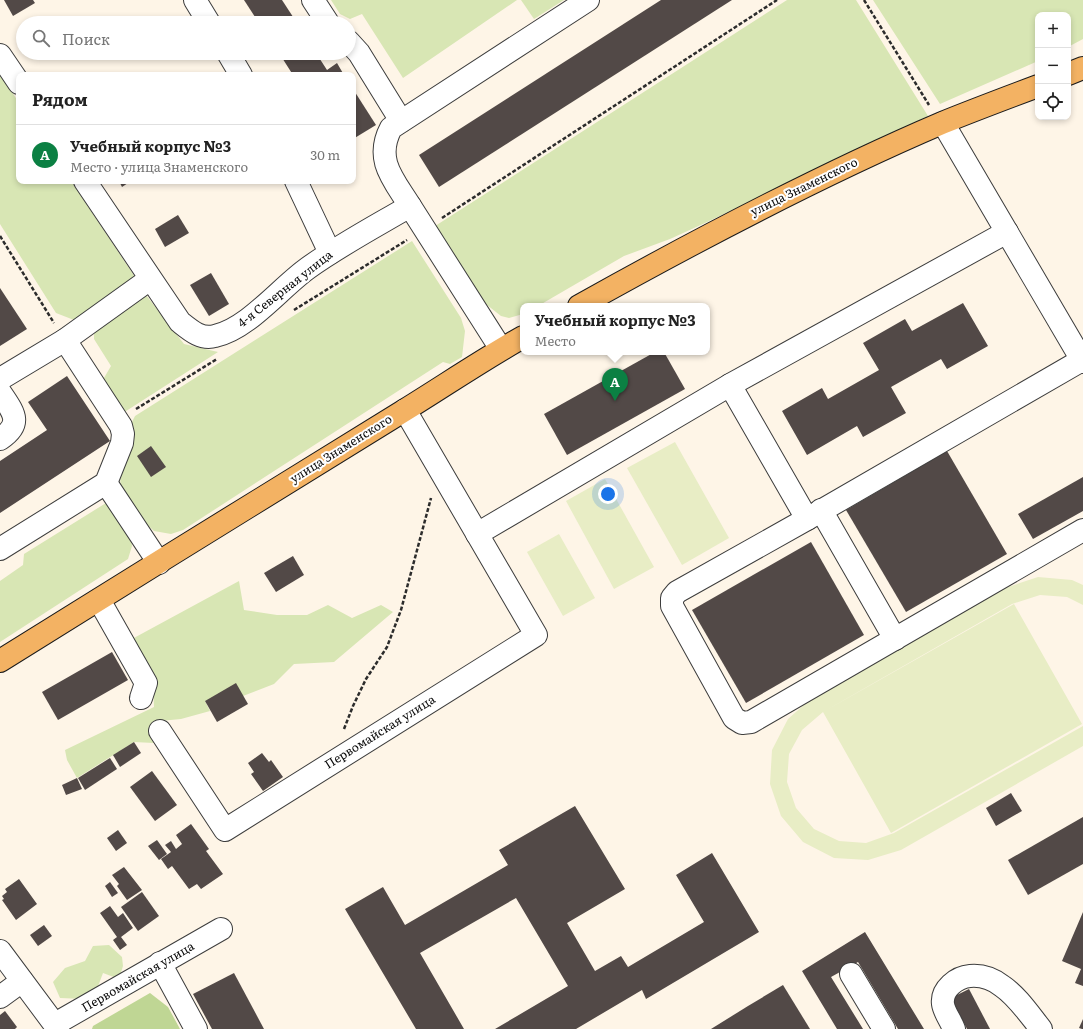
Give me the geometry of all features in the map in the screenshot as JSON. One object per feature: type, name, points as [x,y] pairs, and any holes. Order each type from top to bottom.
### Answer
[{"type":"main road","points":[[1071,73],[1083,68]]},
{"type":"main road","name":"улица Знаменского","points":[[584,303],[663,259],[771,203],[862,159],[943,123],[1035,87]]},
{"type":"main road","name":"улица Знаменского","points":[[108,594],[501,349],[520,339]]},
{"type":"main road","points":[[0,661],[108,594]]},
{"type":"street","points":[[195,0],[205,16]]},
{"type":"street","points":[[313,0],[323,16]]},
{"type":"street","points":[[501,349],[389,173],[384,163],[385,138],[391,128],[401,121],[588,0]]},
{"type":"street","points":[[356,49],[360,53],[401,121]]},
{"type":"street","points":[[0,55],[16,79]]},
{"type":"street","points":[[232,60],[238,72]]},
{"type":"street","points":[[943,123],[1082,361],[677,592],[672,598],[672,606],[734,718],[742,723],[751,722],[1083,530]]},
{"type":"street","name":"4-я Северная улица","points":[[87,184],[180,322],[195,334],[213,337],[228,332],[245,322],[307,269],[330,253],[410,206]]},
{"type":"street","points":[[297,184],[330,253]]},
{"type":"street","points":[[405,410],[477,534],[730,385],[1007,232]]},
{"type":"street","points":[[0,379],[65,340],[150,279]]},
{"type":"street","points":[[0,549],[106,483],[122,443],[123,434],[121,426],[65,340]]},
{"type":"street","points":[[730,385],[895,639]]},
{"type":"street","points":[[0,392],[15,416],[14,426],[10,433],[0,439]]},
{"type":"street","points":[[106,483],[159,563]]},
{"type":"street","name":"Первомайская улица","points":[[160,731],[225,830],[536,635],[477,534]]},
{"type":"street","points":[[108,594],[146,683],[142,698]]},
{"type":"street","name":"Первомайская улица","points":[[56,1027],[160,963],[221,929]]},
{"type":"street","points":[[0,952],[56,1027]]},
{"type":"street","points":[[160,963],[196,1029]]},
{"type":"street","points":[[851,974],[884,1029]]},
{"type":"street","points":[[954,1029],[945,1009],[943,999],[949,987],[953,983],[969,976],[986,978],[1002,986],[1011,993],[1041,1029]]},
{"type":"street","points":[[0,997],[22,981]]},
{"type":"path","points":[[438,220],[777,0]]},
{"type":"path","points":[[864,0],[929,105]]},
{"type":"path","points":[[0,236],[65,340]]},
{"type":"path","points":[[333,762],[353,706],[366,680],[387,647],[401,610],[439,468]]},
{"type":"green space","points":[[331,0],[517,0],[403,78],[362,14],[356,16],[344,16],[340,14]]},
{"type":"green space","points":[[521,0],[564,0],[534,19]]},
{"type":"green space","points":[[787,0],[856,0],[928,116],[705,223],[670,239],[624,256],[543,303],[520,303],[520,315],[509,318],[501,316],[482,301],[432,228]]},
{"type":"green space","points":[[873,0],[1083,0],[1083,39],[1071,45],[1071,12],[1035,12],[1035,62],[940,104]]},
{"type":"green space","points":[[0,73],[16,98],[16,184],[73,184],[137,280],[88,315],[74,320],[56,313],[0,224]]},
{"type":"green space","points":[[412,241],[461,318],[465,331],[462,357],[450,364],[443,362],[183,530],[171,534],[154,531],[141,519],[121,491],[120,476],[131,424],[135,416]]},
{"type":"green space","points":[[146,295],[184,344],[218,352],[123,413],[101,383],[111,366],[94,339],[94,334],[97,329]]},
{"type":"green space","points":[[675,442],[729,538],[682,565],[627,468]]},
{"type":"green space","points":[[605,479],[654,567],[614,589],[566,501]]},
{"type":"green space","points":[[106,503],[112,506],[131,535],[132,546],[128,559],[0,642],[0,581],[23,565],[24,554]]},
{"type":"green space","points":[[559,534],[595,598],[563,616],[527,552]]},
{"type":"green space","points":[[1038,577],[1072,580],[1083,585],[1083,605],[1067,597],[1040,595],[1012,604],[823,712],[802,730],[789,754],[787,782],[796,808],[814,829],[839,841],[866,843],[894,833],[1083,726],[1083,746],[901,850],[868,860],[834,858],[803,842],[781,816],[770,784],[772,750],[788,719],[814,696],[1005,588]]},
{"type":"green space","points":[[239,581],[244,610],[277,615],[307,615],[328,605],[352,618],[381,605],[393,612],[334,662],[294,664],[274,684],[243,696],[205,701],[210,711],[181,719],[160,721],[156,728],[154,743],[134,742],[77,778],[67,760],[65,750],[154,707],[153,681],[132,639]]},
{"type":"green space","points":[[1014,604],[1082,724],[891,833],[823,712]]},
{"type":"green space","points":[[109,945],[122,957],[123,966],[119,979],[103,973],[97,989],[84,999],[60,998],[53,982],[65,968],[85,961],[93,946]]},
{"type":"green space","points":[[150,993],[168,1007],[180,1029],[92,1029],[93,1026]]},
{"type":"building","points":[[4,0],[33,0],[35,3],[13,16]]},
{"type":"building","points":[[244,0],[282,0],[292,16],[254,16]]},
{"type":"building","points":[[661,0],[732,0],[439,187],[419,155]]},
{"type":"building","points":[[283,60],[321,60],[327,70],[337,63],[342,72],[291,72]]},
{"type":"building","points":[[356,94],[376,125],[356,137]]},
{"type":"building","points":[[178,215],[189,233],[165,247],[155,229]]},
{"type":"building","points":[[211,273],[229,304],[209,316],[190,285]]},
{"type":"building","points":[[0,288],[27,329],[0,346]]},
{"type":"building","points":[[963,303],[988,346],[947,369],[941,359],[891,387],[906,413],[863,437],[857,426],[807,455],[782,411],[822,388],[828,399],[879,370],[863,343],[905,319],[912,331]]},
{"type":"building","points":[[650,355],[666,355],[685,389],[567,455],[544,414]]},
{"type":"building","points":[[67,376],[110,441],[0,513],[0,461],[47,430],[28,402]]},
{"type":"building","points":[[151,446],[166,467],[151,477],[137,456]]},
{"type":"building","points":[[947,451],[1007,554],[906,612],[846,510]]},
{"type":"building","points":[[1083,477],[1083,511],[1033,539],[1018,514]]},
{"type":"building","points":[[811,542],[864,635],[746,703],[692,610]]},
{"type":"building","points":[[293,556],[304,575],[276,592],[264,573]]},
{"type":"building","points":[[112,652],[128,680],[58,720],[42,692]]},
{"type":"building","points":[[236,683],[248,704],[217,722],[205,701]]},
{"type":"building","points":[[134,742],[141,753],[120,767],[113,755]]},
{"type":"building","points":[[262,753],[269,762],[271,760],[283,777],[263,791],[251,774],[254,772],[248,763]]},
{"type":"building","points":[[110,758],[117,769],[85,790],[78,778]]},
{"type":"building","points":[[152,771],[177,805],[155,821],[130,787]]},
{"type":"building","points":[[77,778],[82,789],[66,795],[62,785]]},
{"type":"building","points":[[1011,793],[1022,811],[996,826],[986,808]]},
{"type":"building","points":[[575,806],[625,889],[567,923],[595,971],[621,956],[628,967],[704,922],[676,875],[712,853],[759,932],[646,999],[642,990],[576,1029],[495,1029],[568,986],[516,898],[420,953],[464,1029],[416,1029],[345,909],[383,887],[405,925],[508,865],[499,850]]},
{"type":"building","points":[[1083,817],[1083,864],[1028,895],[1008,860]]},
{"type":"building","points":[[191,824],[209,849],[206,851],[223,874],[201,889],[197,884],[189,889],[172,866],[168,869],[161,859],[171,852],[165,845],[171,841],[176,849],[182,844],[176,835]]},
{"type":"building","points":[[118,830],[127,843],[116,851],[107,838]]},
{"type":"building","points":[[157,840],[167,854],[159,860],[148,846]]},
{"type":"building","points":[[124,867],[142,890],[127,900],[117,886],[119,884],[112,875]]},
{"type":"building","points":[[19,879],[37,904],[16,920],[2,900],[4,899],[2,896],[7,892],[5,889]]},
{"type":"building","points":[[110,882],[118,893],[112,897],[105,886]]},
{"type":"building","points":[[142,892],[159,916],[138,931],[121,907]]},
{"type":"building","points":[[110,906],[118,917],[123,913],[133,928],[121,937],[127,945],[120,950],[113,940],[117,937],[100,913]]},
{"type":"building","points":[[1083,912],[1083,986],[1075,983],[1081,969],[1062,961]]},
{"type":"building","points":[[44,925],[52,936],[38,946],[30,935]]},
{"type":"building","points":[[865,932],[924,1029],[898,1029],[858,962],[831,977],[863,1029],[837,1029],[802,971]]},
{"type":"building","points":[[234,973],[264,1029],[212,1029],[193,994]]},
{"type":"building","points":[[783,985],[810,1029],[711,1029],[748,1006]]},
{"type":"building","points":[[969,989],[990,1029],[967,1029],[951,998]]},
{"type":"building","points":[[5,1011],[17,1027],[15,1029],[0,1029],[0,1015]]},
{"type":"building","points":[[1083,1019],[1083,1029],[1082,1029],[1079,1028]]},
{"type":"place","name":"Учебный корпус №3","points":[[615,401]]}]
